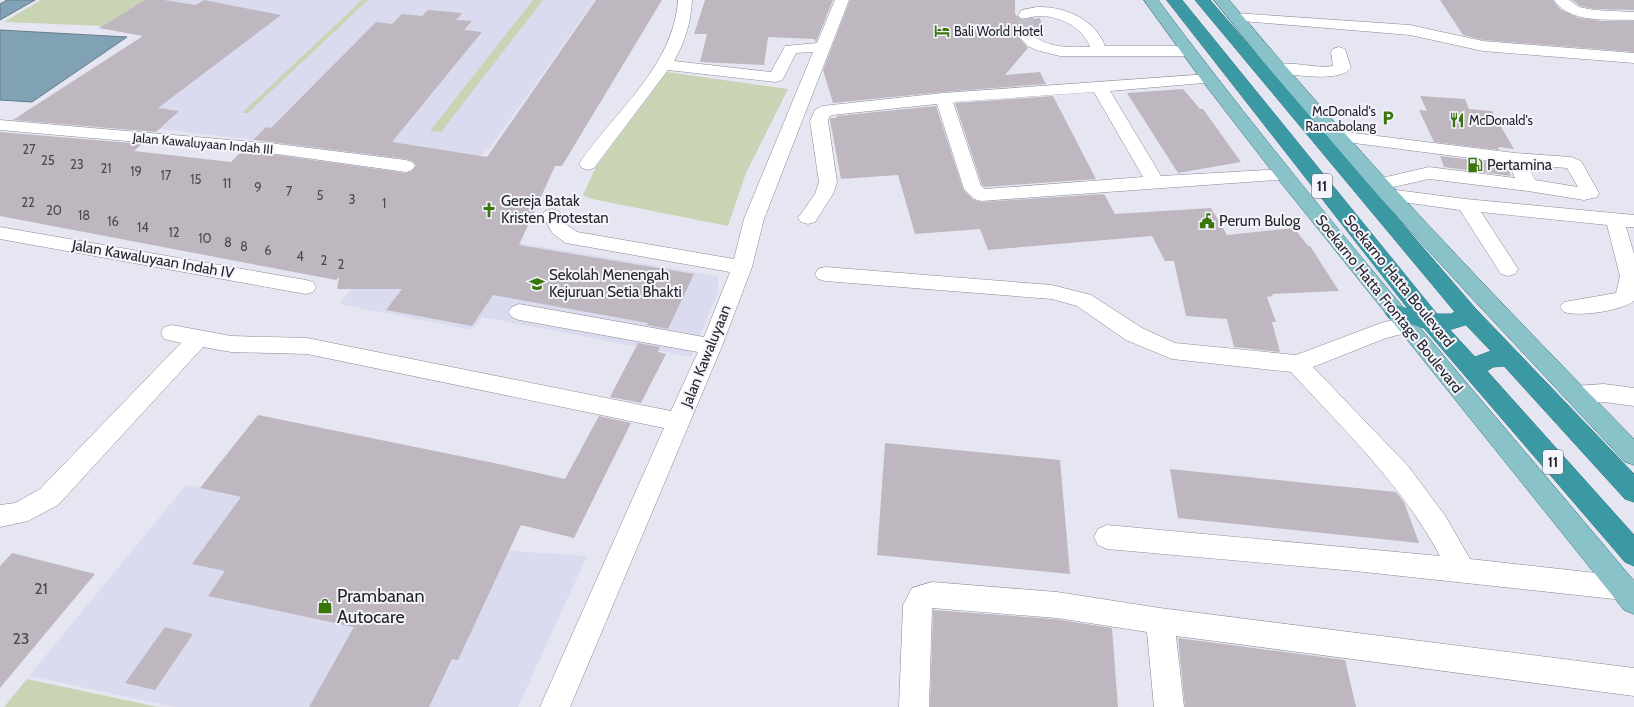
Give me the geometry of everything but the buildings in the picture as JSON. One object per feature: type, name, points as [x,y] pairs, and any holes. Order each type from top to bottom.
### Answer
[{"type":"highway","name":"Soekarno Hatta Boulevard","points":[[1174,0],[1210,48],[1430,321],[1634,554]]},
{"type":"highway","name":"Soekarno Hatta Boulevard","points":[[1202,0],[1468,313],[1508,358],[1634,491]]},
{"type":"highway","points":[[1401,319],[1454,322],[1462,319],[1468,313]]},
{"type":"highway","points":[[1473,370],[1478,364],[1486,360],[1508,358]]},
{"type":"main road","name":"Soekarno Hatta Frontage Boulevard","points":[[1151,0],[1209,79],[1284,175],[1628,594]]},
{"type":"main road","points":[[1222,0],[1336,136],[1384,190],[1634,455]]},
{"type":"street","points":[[588,164],[664,65],[675,47],[681,25],[684,0]]},
{"type":"street","name":"Jalan Kawaluyaan","points":[[555,707],[711,346],[742,267],[754,219],[842,0]]},
{"type":"street","points":[[1560,0],[1564,6],[1580,12],[1634,16]]},
{"type":"street","points":[[1025,16],[1036,11],[1056,13],[1077,21],[1097,44],[1099,51]]},
{"type":"street","points":[[1056,13],[1064,51]]},
{"type":"street","points":[[1235,17],[1410,30],[1483,46],[1634,58]]},
{"type":"street","points":[[1027,37],[1031,43],[1043,48],[1064,51],[1188,51]]},
{"type":"street","points":[[664,65],[776,77],[790,49],[823,47]]},
{"type":"street","points":[[1279,68],[1325,72],[1338,71],[1343,68],[1339,52]]},
{"type":"street","points":[[808,218],[824,194],[828,182],[819,121],[821,114],[828,110],[942,98],[1100,88],[1209,79]]},
{"type":"street","points":[[1100,88],[1155,182]]},
{"type":"street","points":[[942,98],[973,189],[981,195],[1155,182],[1284,175]]},
{"type":"street","name":"Jalan Kawaluyaan Indah III","points":[[0,125],[277,149],[406,166]]},
{"type":"street","points":[[1336,136],[1575,165],[1590,193],[1584,194],[1528,185],[1429,173],[1384,190]]},
{"type":"street","points":[[1516,158],[1528,185]]},
{"type":"street","points":[[1384,190],[1466,205],[1624,220],[1630,276],[1626,297],[1614,302],[1572,307]]},
{"type":"street","points":[[1466,205],[1508,269]]},
{"type":"street","points":[[552,215],[558,229],[564,235],[573,238],[742,267]]},
{"type":"street","name":"Jalan Kawaluyaan Indah IV","points":[[0,233],[306,286]]},
{"type":"street","points":[[825,274],[1052,292],[1084,300],[1134,334],[1172,351],[1297,364],[1381,331],[1401,319]]},
{"type":"street","points":[[519,312],[711,346]]},
{"type":"street","points":[[172,333],[231,344],[307,346],[678,422]]},
{"type":"street","points":[[0,516],[19,513],[49,498],[198,338]]},
{"type":"street","points":[[1297,364],[1399,473],[1437,525],[1462,571]]},
{"type":"street","points":[[1576,395],[1604,393],[1634,397]]},
{"type":"street","points":[[1107,537],[1355,559],[1462,571],[1628,594]]},
{"type":"street","points":[[914,707],[917,605],[922,596],[932,595],[1057,605],[1160,621],[1634,682]]},
{"type":"street","points":[[1160,621],[1169,707]]},
{"type":"shaded area","points":[[7,0],[35,0],[0,20],[0,4]]},
{"type":"shaded area","points":[[145,0],[595,0],[490,148],[467,165],[23,113],[143,36],[99,28]]},
{"type":"shaded area","points":[[0,30],[127,37],[32,102],[0,100]]},
{"type":"shaded area","name":"Sekolah Menengah Kejuruan Setia Bhakti","points":[[405,224],[718,276],[718,292],[691,357],[482,317],[472,330],[339,304]]},
{"type":"shaded area","name":"Prambanan Autocare","points":[[186,485],[397,531],[515,551],[587,556],[518,707],[175,707],[29,676]]},
{"type":"green space","points":[[41,0],[145,0],[103,26],[4,22]]},
{"type":"green space","points":[[362,0],[368,0],[248,113],[242,113]]},
{"type":"green space","points":[[533,0],[543,0],[441,132],[430,131]]},
{"type":"green space","points":[[667,72],[788,89],[746,173],[728,226],[592,199],[583,195],[596,167]]},
{"type":"green space","points":[[27,679],[158,707],[4,707]]},
{"type":"tunnel","points":[[1025,15],[1027,37]]},
{"type":"place","name":"Bali World Hotel","points":[[942,31]]},
{"type":"place","name":"McDonald's Rancabolang","points":[[1388,118]]},
{"type":"place","name":"McDonald's","points":[[1457,120]]},
{"type":"place","name":"Pertamina","points":[[1475,165]]},
{"type":"place","name":"Gereja Batak Kristen Protestan","points":[[489,210]]},
{"type":"place","name":"Perum Bulog","points":[[1207,221]]},
{"type":"place","name":"Sekolah Menengah Kejuruan Setia Bhakti","points":[[537,284]]},
{"type":"place","name":"Prambanan Autocare","points":[[325,606]]}]
